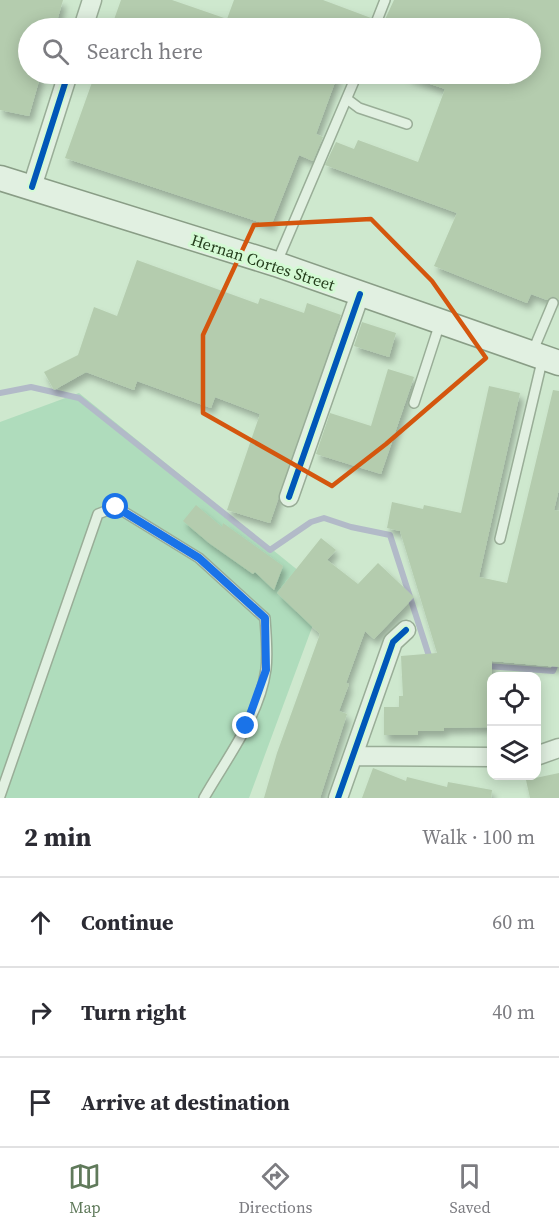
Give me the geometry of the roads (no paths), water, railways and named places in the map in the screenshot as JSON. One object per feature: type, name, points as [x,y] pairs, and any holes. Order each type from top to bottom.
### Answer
[{"type":"main road","name":"Hernan Cortes Street","points":[[0,178],[276,264],[544,358]]},
{"type":"street","points":[[86,18],[92,0]]},
{"type":"street","points":[[32,187],[65,84]]},
{"type":"street","points":[[289,496],[360,294]]},
{"type":"street","points":[[338,798],[393,642],[406,630]]},
{"type":"street","points":[[541,755],[559,748]]},
{"type":"street","points":[[353,756],[487,757]]},
{"type":"lane","points":[[378,18],[385,0]]},
{"type":"lane","points":[[276,264],[353,84]]},
{"type":"lane","points":[[347,99],[359,108],[407,124]]},
{"type":"lane","points":[[500,539],[544,358],[553,303]]},
{"type":"lane","points":[[414,403],[440,322]]},
{"type":"lane","points":[[0,796],[98,514],[116,507],[199,558],[265,618],[266,670],[259,696],[246,726],[204,798]]},
{"type":"waterway","points":[[0,393],[31,387],[79,398],[270,550],[311,522],[324,518],[351,527],[390,535],[430,659]]},
{"type":"waterway","points":[[487,666],[553,671],[559,656]]}]
